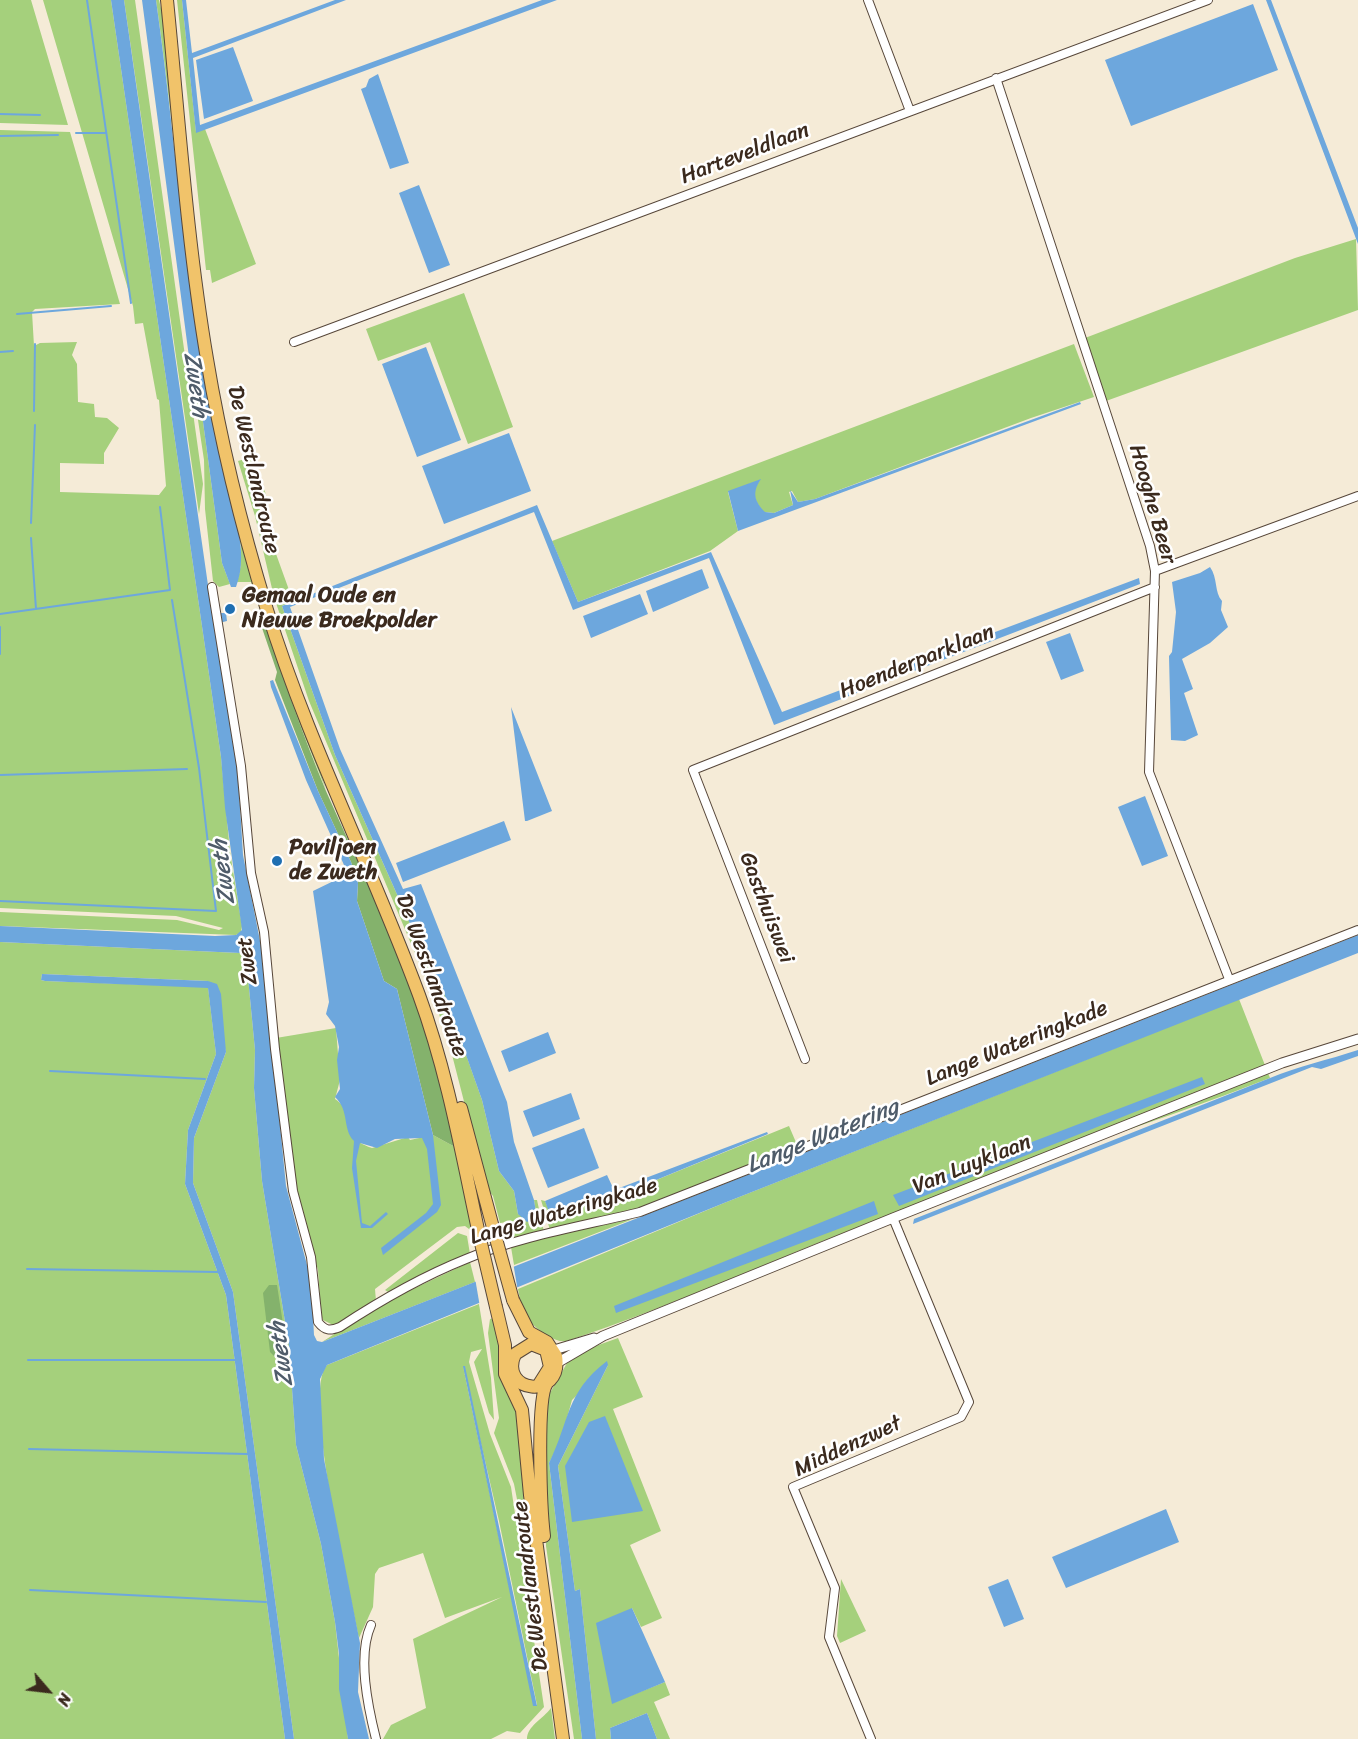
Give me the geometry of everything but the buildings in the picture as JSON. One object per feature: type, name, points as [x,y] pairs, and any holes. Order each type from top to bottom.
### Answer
[{"type":"main road","name":"De Westlandroute","points":[[166,0],[201,318],[217,414],[238,507],[267,610],[293,688],[333,791],[394,930],[428,1022],[452,1107],[505,1345],[505,1374],[519,1400],[527,1442]]},
{"type":"main road","name":"De Westlandroute","points":[[174,0],[208,316],[225,414],[245,505],[299,684],[427,995],[513,1300],[533,1340]]},
{"type":"main road","name":"De Westlandroute","points":[[496,1307],[517,1351]]},
{"type":"main road","points":[[542,1385],[550,1367],[548,1342],[533,1340],[517,1351],[512,1360],[513,1371],[524,1385],[542,1385],[553,1376],[557,1363],[550,1350]]},
{"type":"main road","name":"De Westlandroute","points":[[524,1385],[529,1398],[527,1442],[530,1495],[563,1739]]},
{"type":"main road","name":"De Westlandroute","points":[[542,1385],[540,1427],[543,1532],[571,1739]]},
{"type":"street","points":[[868,0],[910,111]]},
{"type":"street","name":"Harteveldlaan","points":[[294,342],[1208,0]]},
{"type":"street","name":"Hooghe Beer","points":[[996,78],[1147,535],[1155,571],[1149,772],[1229,980]]},
{"type":"street","points":[[1155,571],[1358,496]]},
{"type":"street","name":"Zwet","points":[[212,587],[241,766],[251,873],[264,932],[293,1191],[312,1257],[318,1322],[323,1329]]},
{"type":"street","name":"Hoenderparklaan","points":[[693,770],[1155,587]]},
{"type":"street","name":"Gasthuiswei","points":[[693,770],[805,1059]]},
{"type":"street","name":"Lange Wateringkade","points":[[323,1329],[331,1331],[340,1327],[417,1281],[468,1258],[548,1234],[640,1212],[1358,930]]},
{"type":"street","name":"Van Luyklaan","points":[[550,1350],[603,1336],[1282,1063],[1358,1039]]},
{"type":"street","name":"Middenzwet","points":[[872,1739],[829,1637],[835,1588],[793,1488],[961,1417],[969,1402],[893,1218]]},
{"type":"street","name":"Van Luyklaan","points":[[557,1363],[603,1336]]},
{"type":"street","points":[[371,1625],[366,1635],[364,1687],[376,1739]]},
{"type":"green space","points":[[0,0],[31,0],[68,125],[0,123]]},
{"type":"green space","points":[[43,0],[111,0],[221,757],[230,852],[242,926],[241,932],[236,935],[0,926],[0,912],[177,920],[219,930],[223,928],[176,916],[0,908],[0,130],[70,132],[120,304],[35,309],[32,312],[34,346],[40,343],[77,342],[72,355],[77,364],[78,402],[94,404],[95,417],[107,418],[119,428],[104,453],[104,464],[60,463],[60,492],[159,495],[166,486],[159,400],[143,323],[135,324],[133,306]]},
{"type":"green space","points":[[124,0],[135,0],[203,484],[199,514]]},
{"type":"green space","points":[[156,0],[159,0],[165,25],[228,478],[326,790],[293,707],[251,582],[237,582],[241,553],[240,537],[221,463],[200,348]]},
{"type":"green space","points":[[177,0],[182,0],[196,132],[205,129],[256,264],[212,283],[210,270],[206,270]]},
{"type":"green space","points":[[1356,239],[1358,310],[1106,401],[1085,338],[1295,258]]},
{"type":"green space","points":[[464,293],[513,427],[468,444],[430,342],[378,361],[366,329]]},
{"type":"green space","points":[[1074,344],[1094,397],[1031,418],[815,499],[798,502],[792,491],[789,492],[793,505],[774,513],[764,512],[756,500],[755,489],[760,480],[728,492],[738,531],[710,551],[578,602],[552,541]]},
{"type":"green space","points":[[192,380],[199,392],[222,563],[230,584],[219,587],[213,581],[205,509],[204,460]]},
{"type":"green space","points":[[252,457],[268,500],[258,504],[293,601],[282,606],[335,755],[432,973],[439,978],[482,1100],[499,1171],[514,1191],[518,1214],[537,1218],[534,1200],[537,1200],[544,1232],[510,1240],[507,1222],[500,1223],[493,1196],[486,1187],[450,1047],[433,996],[309,701],[274,597],[255,516],[238,461]]},
{"type":"green space","points":[[265,624],[318,770],[386,924],[418,1005],[434,1057],[455,1147],[433,1135],[397,989],[384,981],[357,901],[358,883],[351,862],[318,791],[275,680],[277,672],[261,625]]},
{"type":"green space","points":[[0,942],[240,953],[246,957],[255,1050],[254,1088],[262,1181],[289,1346],[296,1445],[321,1544],[335,1622],[348,1739],[294,1739],[233,1292],[193,1183],[194,1138],[226,1052],[208,981],[42,974],[41,980],[45,981],[208,987],[216,1054],[188,1130],[185,1184],[226,1295],[285,1739],[0,1739]]},
{"type":"green space","points":[[1239,999],[1270,1078],[993,1176],[567,1341],[555,1340],[548,1336],[531,1322],[524,1311],[518,1289],[724,1203]]},
{"type":"green space","points":[[336,1028],[340,1080],[335,1099],[346,1112],[349,1131],[353,1137],[372,1148],[408,1137],[410,1140],[433,1135],[455,1147],[473,1232],[465,1226],[457,1227],[375,1289],[376,1301],[335,1326],[323,1320],[321,1315],[318,1270],[296,1195],[276,1038]]},
{"type":"green space","points":[[789,1126],[798,1147],[638,1210],[550,1230],[541,1200],[545,1201],[550,1212],[605,1199]]},
{"type":"green space","points":[[633,1219],[514,1265],[511,1247],[549,1236]]},
{"type":"green space","points":[[458,1233],[467,1236],[470,1254],[388,1292],[385,1290]]},
{"type":"green space","points":[[470,1262],[475,1282],[322,1342],[383,1303]]},
{"type":"green space","points":[[269,1285],[277,1285],[287,1350],[274,1356],[270,1352],[263,1293]]},
{"type":"green space","points":[[479,1304],[491,1378],[494,1420],[489,1413],[474,1362],[482,1349],[471,1352],[469,1362],[490,1434],[511,1487],[544,1707],[520,1733],[507,1731],[491,1739],[383,1739],[391,1725],[426,1708],[413,1639],[502,1597],[445,1618],[423,1553],[379,1568],[375,1574],[373,1607],[359,1638],[330,1495],[324,1452],[320,1413],[321,1383],[327,1365]],"holes":[[[463,1366],[499,1521],[537,1705],[534,1706]]]},
{"type":"green space","points":[[494,1318],[520,1415],[525,1522],[523,1530],[514,1484],[494,1433],[499,1418],[488,1333],[490,1319]]},
{"type":"green space","points":[[618,1338],[643,1397],[613,1409],[661,1531],[630,1545],[662,1618],[641,1627],[632,1608],[612,1703],[665,1682],[670,1695],[654,1702],[670,1739],[657,1739],[647,1713],[610,1728],[611,1739],[596,1739],[580,1589],[575,1591],[558,1466],[608,1365],[572,1400],[561,1440],[549,1463],[582,1739],[574,1739],[546,1546],[546,1400],[567,1363],[593,1347]]},
{"type":"green space","points":[[841,1579],[866,1631],[840,1643],[837,1636]]},
{"type":"green space","points":[[551,1708],[555,1739],[527,1739],[532,1726]]},
{"type":"water","points":[[111,0],[124,0],[212,613],[226,613],[227,621],[215,624],[238,773],[243,855],[264,961],[286,1186],[311,1280],[314,1335],[317,1341],[322,1342],[1358,935],[1358,953],[724,1203],[327,1365],[320,1379],[324,1459],[360,1643],[358,1692],[369,1739],[348,1739],[339,1689],[339,1654],[335,1622],[321,1544],[296,1445],[289,1346],[262,1181],[254,1088],[255,1050],[246,957],[240,953],[0,942],[0,926],[215,936],[236,935],[242,930],[225,808],[221,757]]},
{"type":"water","name":"Zweth","points":[[142,0],[156,0],[200,351],[222,467],[238,527],[241,558],[236,587],[231,587],[222,563],[199,392],[192,380]]},
{"type":"water","points":[[182,0],[186,0],[192,53],[335,0],[346,0],[193,58],[200,125],[542,0],[557,0],[196,133]]},
{"type":"water","points":[[1266,0],[1271,0],[1358,228],[1358,244]]},
{"type":"water","points":[[1253,4],[1278,70],[1131,126],[1105,60]]},
{"type":"water","points":[[233,47],[253,101],[204,119],[196,60]]},
{"type":"water","points":[[378,74],[409,163],[390,169],[361,89],[366,87],[369,79]]},
{"type":"water","points":[[419,185],[450,265],[429,273],[399,193]]},
{"type":"water","points":[[426,347],[461,440],[417,457],[382,364]]},
{"type":"water","points":[[1080,402],[1081,404],[738,531],[728,491],[761,479],[755,492],[758,504],[765,512],[774,513],[793,505],[790,490],[798,502],[815,499]]},
{"type":"water","points":[[509,433],[531,491],[444,524],[422,466]]},
{"type":"water","points":[[537,505],[578,602],[711,552],[782,712],[1139,578],[1140,584],[774,725],[709,558],[573,610],[534,512],[290,607],[340,749],[403,889],[421,884],[507,1102],[514,1142],[534,1200],[537,1218],[527,1222],[518,1214],[514,1191],[499,1171],[482,1100],[439,979],[432,973],[335,755],[282,606]]},
{"type":"water","points":[[1210,567],[1222,601],[1221,610],[1228,627],[1210,643],[1182,659],[1193,689],[1184,693],[1198,735],[1185,741],[1171,740],[1169,656],[1172,652],[1176,612],[1172,582],[1200,573]]},
{"type":"water","points":[[702,569],[709,588],[653,612],[646,591]]},
{"type":"water","points":[[640,594],[648,614],[591,638],[583,616]]},
{"type":"water","points":[[1070,633],[1084,671],[1061,680],[1046,642]]},
{"type":"water","points":[[273,680],[318,791],[351,862],[358,883],[357,901],[384,981],[397,989],[433,1135],[441,1205],[437,1212],[383,1255],[381,1248],[426,1213],[433,1204],[427,1149],[422,1138],[395,1139],[377,1148],[360,1143],[356,1161],[362,1223],[370,1226],[386,1212],[388,1214],[372,1228],[361,1228],[352,1168],[354,1141],[348,1131],[343,1108],[335,1097],[340,1089],[337,1060],[339,1047],[335,1026],[326,1014],[329,1002],[313,891],[348,874],[306,780],[271,687],[270,681]]},
{"type":"water","points":[[511,707],[552,811],[527,821],[525,821]]},
{"type":"water","points":[[1145,796],[1168,856],[1142,866],[1118,807]]},
{"type":"water","points":[[504,821],[511,840],[403,882],[396,863]]},
{"type":"water","points":[[42,974],[208,981],[217,984],[221,994],[226,1052],[194,1138],[193,1183],[233,1292],[294,1739],[285,1739],[226,1295],[185,1184],[188,1130],[216,1054],[208,988],[45,981],[41,980]]},
{"type":"water","points":[[548,1032],[556,1053],[509,1072],[501,1051]]},
{"type":"water","points":[[1358,1050],[1358,1056],[1321,1069],[1312,1067],[913,1224],[914,1219],[1270,1078]]},
{"type":"water","points":[[1202,1077],[1205,1084],[899,1206],[893,1195]]},
{"type":"water","points":[[571,1093],[580,1119],[533,1137],[523,1111]]},
{"type":"water","points":[[584,1128],[599,1168],[548,1188],[532,1148]]},
{"type":"water","points":[[767,1132],[768,1134],[605,1199],[549,1212],[545,1201],[607,1175],[614,1190]]},
{"type":"water","points":[[874,1201],[878,1214],[616,1313],[614,1306]]},
{"type":"water","points":[[607,1361],[608,1365],[558,1466],[575,1591],[580,1589],[596,1739],[582,1739],[549,1463],[576,1396],[593,1373]]},
{"type":"water","points":[[463,1366],[465,1366],[537,1706],[533,1706]]},
{"type":"water","points":[[605,1416],[643,1511],[572,1522],[565,1466],[589,1422]]},
{"type":"water","points":[[1166,1509],[1179,1542],[1066,1588],[1052,1557]]},
{"type":"water","points":[[1008,1579],[1024,1619],[1004,1627],[988,1587]]},
{"type":"water","points":[[632,1608],[665,1682],[612,1704],[596,1623]]},
{"type":"water","points":[[647,1713],[657,1739],[611,1739],[610,1728]]},
{"type":"pier","points":[[513,1262],[518,1292],[480,1307],[475,1278]]},
{"type":"waterway","points":[[87,0],[131,303]]},
{"type":"waterway","points":[[0,114],[40,115]]},
{"type":"waterway","points":[[76,133],[106,133]]},
{"type":"waterway","points":[[0,136],[58,135]]},
{"type":"waterway","points":[[17,314],[111,306]]},
{"type":"waterway","points":[[34,411],[35,344]]},
{"type":"waterway","points":[[0,352],[13,351]]},
{"type":"waterway","points":[[31,523],[35,425]]},
{"type":"waterway","points":[[0,614],[170,590],[160,507]]},
{"type":"waterway","points":[[31,538],[36,609]]},
{"type":"waterway","name":"Zweth","points":[[0,901],[216,911],[199,768],[172,600]]},
{"type":"waterway","points":[[0,627],[0,654]]},
{"type":"waterway","points":[[0,775],[187,769]]},
{"type":"waterway","points":[[50,1071],[205,1079]]},
{"type":"waterway","points":[[27,1269],[218,1272]]},
{"type":"waterway","points":[[28,1360],[235,1360]]},
{"type":"waterway","points":[[29,1449],[248,1454]]},
{"type":"waterway","points":[[30,1590],[266,1602]]},
{"type":"place","name":"Gemaal Oude en Nieuwe Broekpolder","points":[[230,609]]},
{"type":"place","name":"Paviljoen de Zweth","points":[[277,861]]},
{"type":"water label","name":"Lange Watering","points":[[823,1137]]}]
